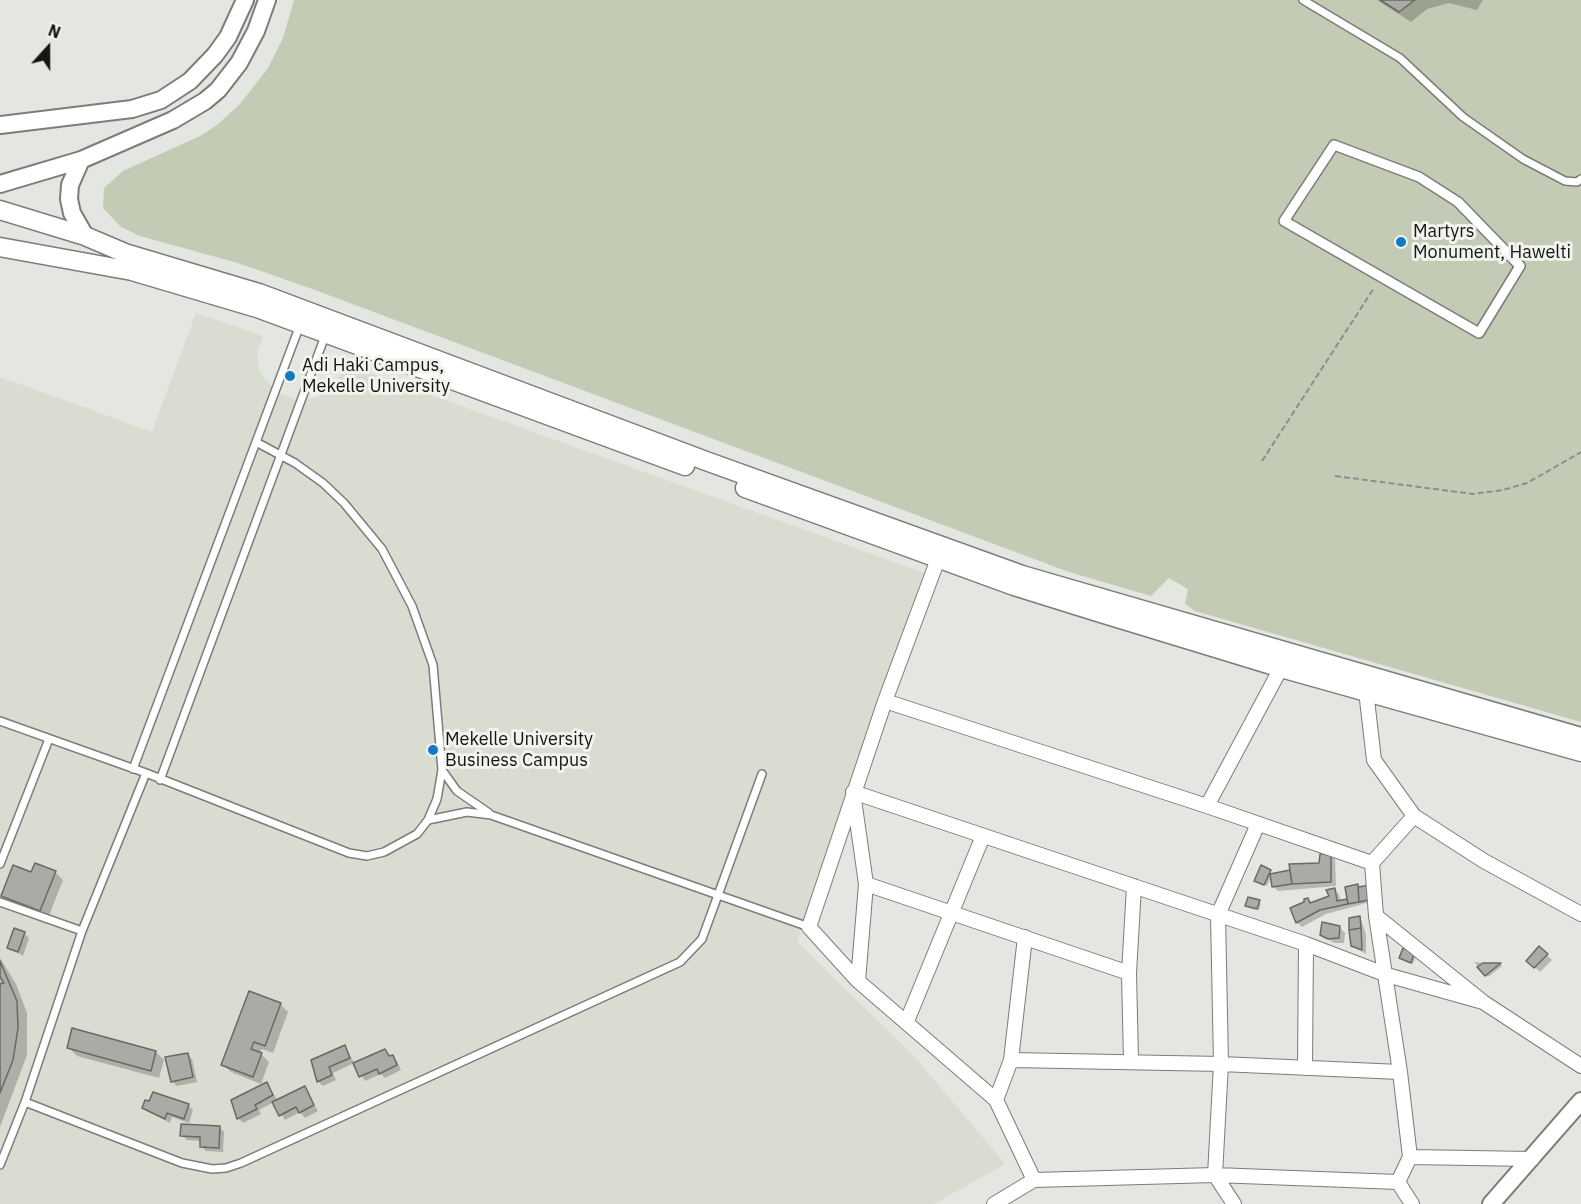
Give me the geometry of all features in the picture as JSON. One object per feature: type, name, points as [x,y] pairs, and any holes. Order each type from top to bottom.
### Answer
[{"type":"main road","points":[[0,210],[85,236],[125,253],[259,293],[706,461],[1022,575],[1581,737]]},
{"type":"main road","points":[[0,247],[132,271],[257,308],[938,559],[1084,608],[1281,668],[1581,752]]},
{"type":"street","points":[[0,125],[132,109],[161,100],[190,81],[215,55],[228,37],[245,0]]},
{"type":"street","points":[[0,184],[81,160],[173,120],[218,90],[249,46],[267,0]]},
{"type":"street","points":[[1334,145],[1419,177],[1458,202],[1520,266],[1479,333],[1284,221],[1334,145]]},
{"type":"street","points":[[81,160],[70,185],[69,200],[72,213],[85,236]]},
{"type":"street","points":[[938,559],[853,792],[809,927],[858,981],[996,1100],[1034,1180]]},
{"type":"street","points":[[1207,806],[1281,668]]},
{"type":"street","points":[[1366,691],[1374,760],[1414,816],[1484,861],[1581,914]]},
{"type":"street","points":[[885,701],[1207,806],[1372,863]]},
{"type":"street","points":[[853,792],[1306,944],[1387,975],[1483,1002]]},
{"type":"street","points":[[853,792],[866,884],[858,981]]},
{"type":"street","points":[[1398,1182],[1410,1157],[1401,1072],[1376,916],[1372,863],[1414,816]]},
{"type":"street","points":[[1234,1204],[1215,1175],[1221,1064],[1218,915],[1258,824]]},
{"type":"street","points":[[907,1021],[983,836]]},
{"type":"street","points":[[866,884],[1129,973]]},
{"type":"street","points":[[1131,1061],[1129,973],[1134,886]]},
{"type":"street","points":[[1376,916],[1483,1002],[1581,1066]]},
{"type":"street","points":[[996,1100],[1011,1060],[1025,937]]},
{"type":"street","points":[[1305,1068],[1306,944]]},
{"type":"street","points":[[1011,1060],[1131,1061],[1401,1072]]},
{"type":"street","points":[[1491,1204],[1581,1101]]},
{"type":"street","points":[[1410,1157],[1532,1159]]},
{"type":"street","points":[[994,1204],[1034,1180],[1215,1175],[1398,1182]]},
{"type":"street","points":[[1398,1182],[1412,1204]]},
{"type":"lane","points":[[1303,0],[1400,58],[1463,117],[1523,159],[1565,181],[1577,182],[1581,179]]},
{"type":"lane","points":[[133,769],[300,324]]},
{"type":"lane","points":[[160,780],[325,334]]},
{"type":"lane","points":[[0,721],[146,773],[349,853],[367,856],[384,852],[417,834],[428,820],[436,799],[442,770],[433,665],[412,606],[382,549],[344,503],[323,483],[280,453],[256,442]]},
{"type":"lane","points":[[0,864],[49,739]]},
{"type":"lane","points":[[442,770],[457,791],[491,815]]},
{"type":"lane","points":[[0,1165],[25,1102],[82,931],[146,773]]},
{"type":"lane","points":[[25,1102],[182,1163],[198,1168],[226,1168],[680,962],[702,939],[762,774]]},
{"type":"lane","points":[[428,820],[467,812],[491,815],[809,927]]},
{"type":"lane","points":[[0,902],[82,931]]},
{"type":"path","points":[[1262,461],[1375,287]]},
{"type":"path","points":[[1335,476],[1473,494],[1503,490],[1527,483],[1581,452]]},
{"type":"shaded area","name":"Mekelle University Business Campus","points":[[196,313],[263,336],[257,354],[260,372],[276,392],[298,400],[319,397],[336,384],[345,364],[927,574],[797,942],[914,1056],[1005,1164],[934,1204],[0,1204],[0,377],[152,432]]},
{"type":"green space","points":[[294,0],[1581,0],[1581,722],[1195,611],[1185,604],[1188,589],[1169,578],[1151,596],[1069,572],[315,290],[238,263],[140,236],[121,227],[103,208],[104,188],[123,171],[200,136],[217,125],[240,104],[268,68],[283,38]]},
{"type":"building","points":[[1380,0],[1415,0],[1399,12]]},
{"type":"building","points":[[1331,853],[1331,882],[1292,884],[1289,864],[1319,863],[1320,854]]},
{"type":"building","points":[[35,863],[56,871],[40,911],[1,896],[13,865],[31,872]]},
{"type":"building","points":[[1261,865],[1271,870],[1264,885],[1254,881]]},
{"type":"building","points":[[1290,870],[1292,884],[1272,887],[1270,874]]},
{"type":"building","points":[[1358,884],[1359,902],[1348,904],[1345,887]]},
{"type":"building","points":[[1371,885],[1373,899],[1359,902],[1358,887]]},
{"type":"building","points":[[1335,888],[1337,901],[1347,899],[1348,904],[1320,910],[1296,923],[1290,908],[1304,902],[1304,899],[1308,898],[1310,903],[1329,896],[1326,890]]},
{"type":"building","points":[[1248,897],[1260,900],[1257,909],[1245,906]]},
{"type":"building","points":[[1360,916],[1361,928],[1349,930],[1349,918]]},
{"type":"building","points":[[1322,922],[1340,926],[1339,938],[1328,939],[1320,935]]},
{"type":"building","points":[[14,928],[25,932],[18,952],[7,948]]},
{"type":"building","points":[[1361,928],[1362,950],[1351,946],[1349,930]]},
{"type":"building","points":[[1539,946],[1548,954],[1534,968],[1526,961]]},
{"type":"building","points":[[1403,948],[1414,953],[1411,963],[1399,958]]},
{"type":"building","points":[[0,961],[17,1001],[18,1028],[13,1060],[0,1093],[0,984],[4,983],[0,976]]},
{"type":"building","points":[[1483,963],[1501,963],[1485,976],[1477,967]]},
{"type":"building","points":[[249,991],[281,1003],[265,1046],[254,1042],[251,1049],[262,1053],[253,1077],[221,1065]]},
{"type":"building","points":[[72,1028],[156,1051],[151,1071],[67,1048]]},
{"type":"building","points":[[345,1045],[350,1058],[329,1067],[332,1075],[317,1082],[311,1060]]},
{"type":"building","points":[[385,1049],[389,1056],[393,1055],[397,1065],[379,1074],[377,1069],[359,1077],[353,1063]]},
{"type":"building","points":[[188,1053],[193,1077],[171,1082],[165,1057]]},
{"type":"building","points":[[267,1082],[273,1095],[255,1105],[257,1109],[237,1119],[231,1100]]},
{"type":"building","points":[[305,1086],[314,1105],[299,1113],[296,1107],[279,1116],[272,1102]]},
{"type":"building","points":[[153,1092],[189,1104],[184,1119],[167,1113],[165,1119],[142,1108],[145,1100],[149,1101]]},
{"type":"building","points":[[181,1124],[220,1126],[219,1148],[200,1147],[200,1137],[180,1136]]},
{"type":"place","name":"Martyrs Monument, Hawelti","points":[[1401,242]]},
{"type":"place","name":"Adi Haki Campus, Mekelle University","points":[[290,376]]},
{"type":"place","name":"Mekelle University Business Campus","points":[[433,750]]}]
